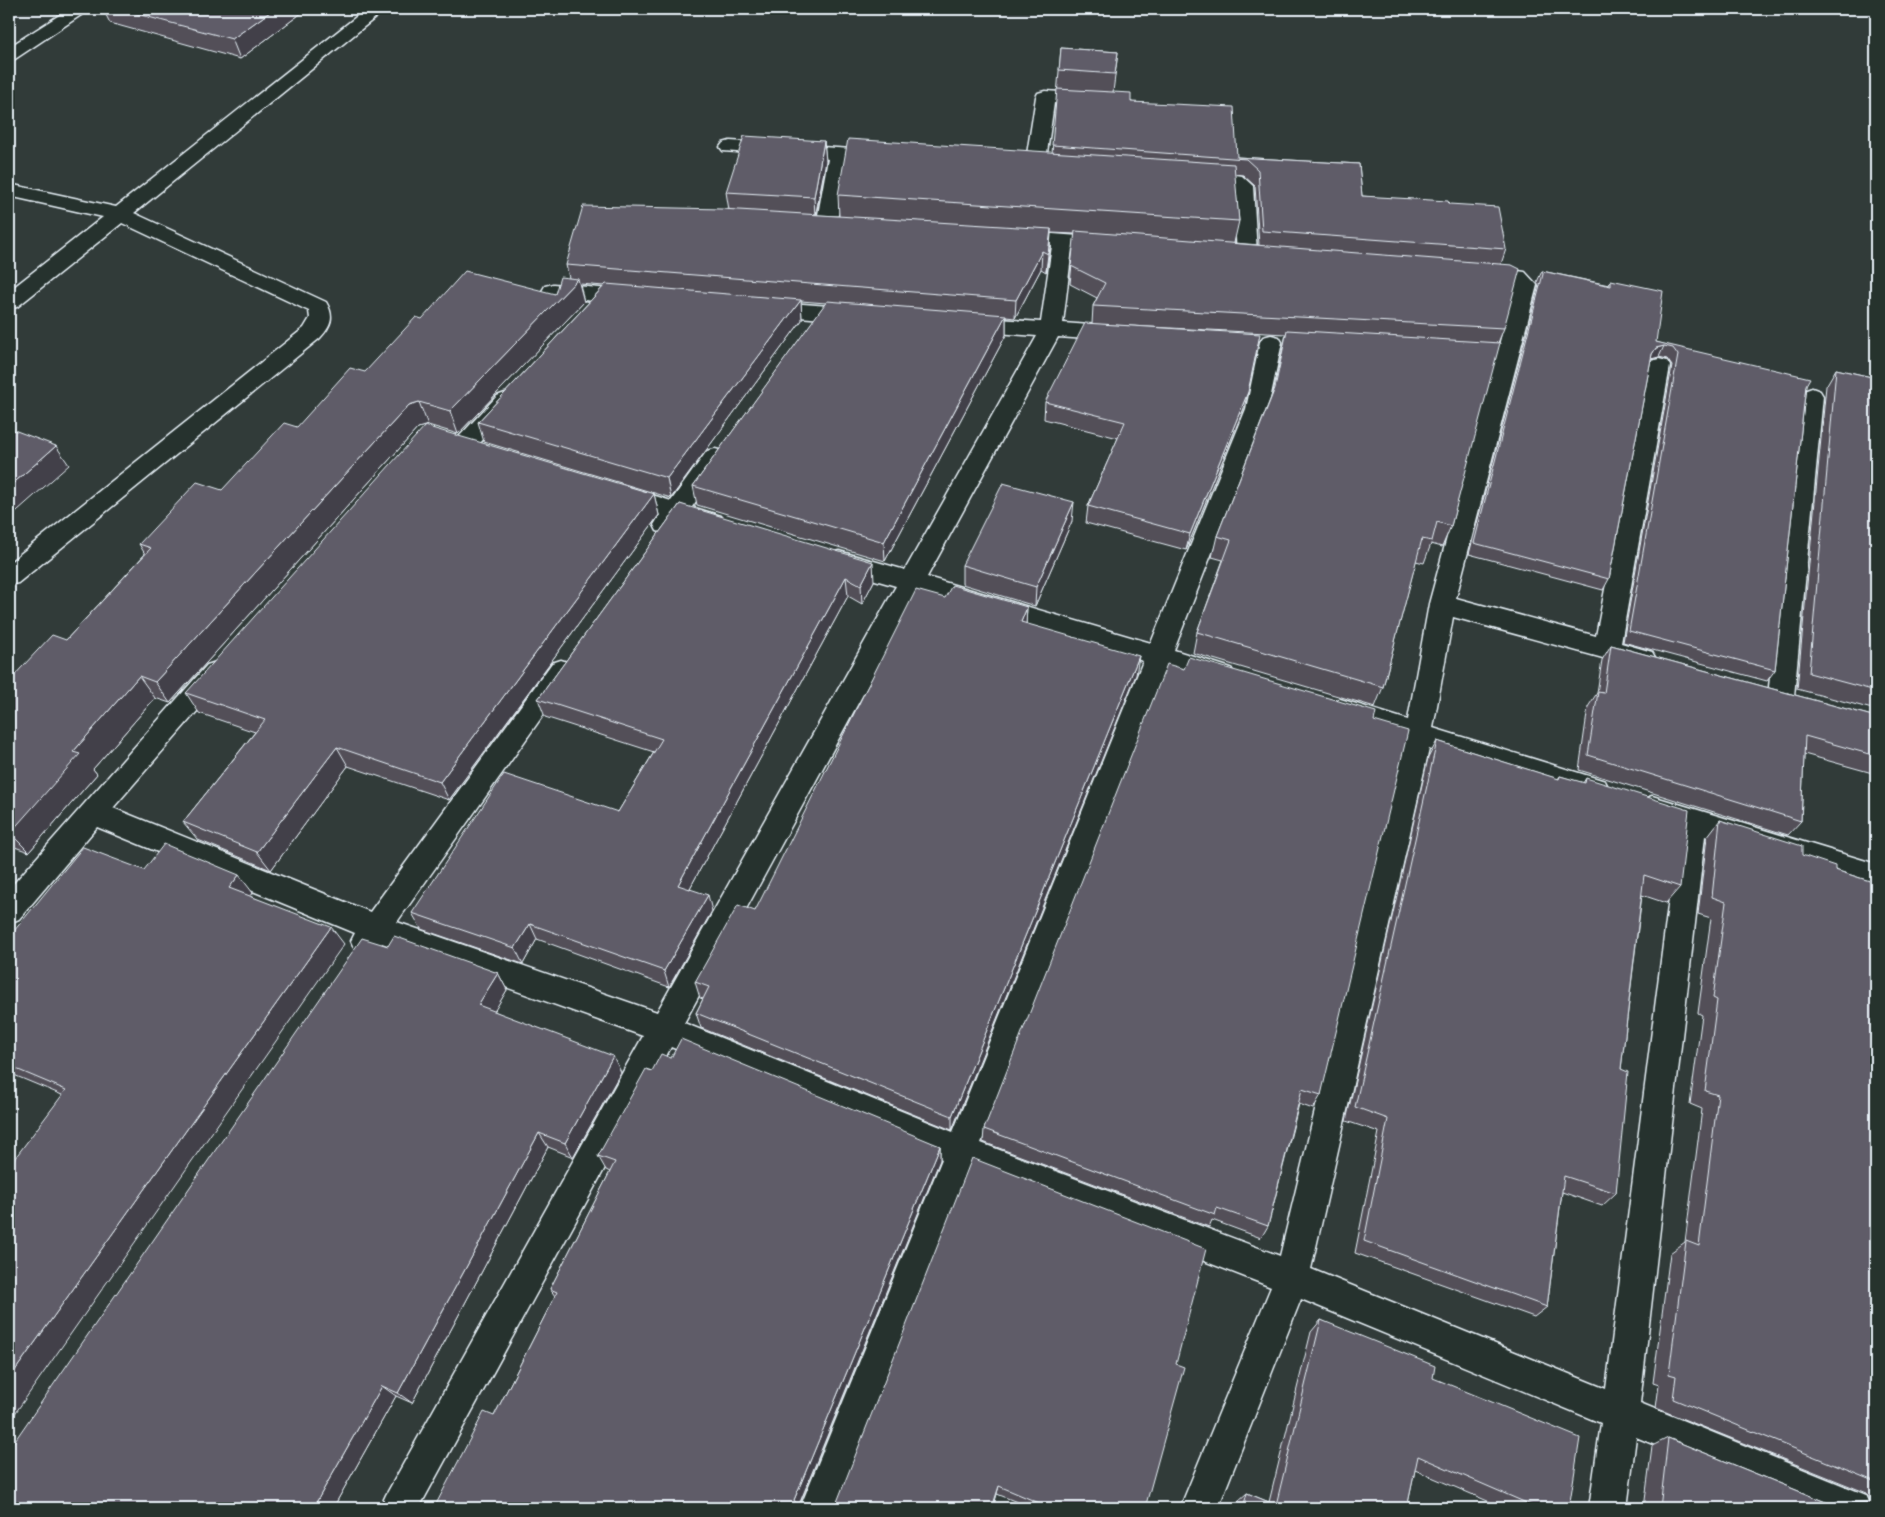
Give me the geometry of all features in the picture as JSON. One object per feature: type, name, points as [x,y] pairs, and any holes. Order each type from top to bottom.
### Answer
[{"type":"street","points":[[9,55],[81,9]]},
{"type":"street","points":[[9,302],[376,9]]},
{"type":"street","points":[[1035,167],[1046,97],[1114,101]]},
{"type":"street","points":[[730,146],[898,158]]},
{"type":"street","points":[[826,226],[839,154]]},
{"type":"street","points":[[1015,166],[1055,168]]},
{"type":"street","points":[[1184,175],[1236,180],[1243,186],[1247,254]]},
{"type":"street","points":[[9,190],[120,214],[318,307],[322,315],[320,324],[9,576]]},
{"type":"street","points":[[994,236],[1131,245]]},
{"type":"street","points":[[399,1508],[666,1030],[1051,330],[1063,240]]},
{"type":"street","points":[[1200,1508],[1292,1278],[1419,734],[1442,604],[1498,355],[1526,286],[1518,277],[1510,275],[1461,271]]},
{"type":"street","points":[[553,291],[651,299]]},
{"type":"street","points":[[584,317],[605,295]]},
{"type":"street","points":[[745,306],[879,317]]},
{"type":"street","points":[[804,337],[822,313]]},
{"type":"street","points":[[946,322],[1141,335]]},
{"type":"street","points":[[819,1508],[1258,409],[1271,342]]},
{"type":"street","points":[[1607,649],[1659,366]]},
{"type":"street","points":[[491,454],[454,443],[517,388]]},
{"type":"street","points":[[1781,696],[1812,396]]},
{"type":"street","points":[[653,543],[728,440]]},
{"type":"street","points":[[602,488],[733,528]]},
{"type":"street","points":[[818,554],[1242,681]]},
{"type":"street","points":[[1442,604],[1665,664]]},
{"type":"street","points":[[353,960],[578,647]]},
{"type":"street","points":[[9,910],[92,812],[230,656]]},
{"type":"street","points":[[1316,703],[1876,876]]},
{"type":"street","points":[[92,812],[375,928],[666,1030],[961,1151],[1292,1278],[1853,1508]]},
{"type":"street","points":[[1608,1508],[1622,1413],[1693,820]]},
{"type":"building","points":[[118,9],[274,9],[232,39]]},
{"type":"building","points":[[1061,48],[1118,52],[1115,74],[1059,70]]},
{"type":"building","points":[[1057,89],[1131,93],[1131,102],[1234,107],[1237,157],[1359,164],[1362,196],[1448,201],[1449,204],[1498,207],[1506,249],[1262,231],[1258,170],[1246,159],[1052,145]]},
{"type":"building","points":[[744,136],[824,141],[814,197],[726,192]]},
{"type":"building","points":[[848,139],[1234,164],[1239,221],[838,195]]},
{"type":"building","points":[[583,206],[722,209],[1051,229],[1048,254],[1042,251],[1016,300],[566,265]]},
{"type":"building","points":[[1075,231],[1512,265],[1520,269],[1504,328],[1093,306],[1105,283],[1071,266]]},
{"type":"building","points":[[465,271],[555,294],[560,277],[578,279],[450,411],[419,402],[409,405],[155,682],[139,676],[73,752],[80,754],[10,833],[9,681],[52,635],[66,640],[151,548],[139,544],[197,482],[222,490],[284,423],[297,427],[350,368],[365,372],[416,317],[422,319]]},
{"type":"building","points":[[1542,271],[1611,286],[1611,280],[1663,291],[1656,342],[1810,378],[1806,385],[1775,670],[1629,631],[1678,355],[1673,348],[1664,346],[1656,348],[1652,354],[1609,579],[1474,543],[1543,274]]},
{"type":"building","points":[[606,284],[801,300],[667,478],[478,422]]},
{"type":"building","points":[[827,301],[1006,315],[884,542],[693,486]]},
{"type":"building","points":[[1085,323],[1260,334],[1248,392],[1190,534],[1088,506],[1125,422],[1045,402]]},
{"type":"building","points":[[1287,330],[1500,343],[1451,526],[1437,522],[1432,541],[1422,539],[1383,687],[1197,632],[1231,540],[1217,536],[1275,388]]},
{"type":"building","points":[[1836,369],[1876,378],[1876,691],[1809,673]]},
{"type":"building","points":[[425,426],[654,494],[440,782],[337,747],[257,852],[183,822],[265,720],[186,693]]},
{"type":"building","points":[[14,430],[56,446],[9,487],[9,434]]},
{"type":"building","points":[[1003,483],[1074,502],[1036,587],[962,565]]},
{"type":"building","points":[[680,504],[873,562],[861,585],[846,577],[678,885],[708,895],[664,971],[530,924],[515,948],[412,913],[504,774],[618,812],[662,739],[538,699]]},
{"type":"building","points":[[952,585],[1027,607],[1021,622],[1139,656],[952,1116],[696,1013],[709,987],[695,982],[738,905],[755,911],[916,590],[945,598]]},
{"type":"building","points":[[1611,645],[1876,717],[1876,756],[1805,736],[1801,821],[1588,755],[1598,692],[1604,693]]},
{"type":"building","points":[[1189,657],[1376,712],[1374,721],[1408,731],[1321,1095],[1302,1089],[1268,1226],[1217,1208],[1215,1215],[984,1129],[1167,664],[1184,669]]},
{"type":"building","points":[[1437,741],[1559,779],[1560,776],[1585,783],[1586,778],[1689,810],[1680,887],[1644,875],[1621,1069],[1628,1072],[1616,1193],[1564,1176],[1547,1307],[1364,1241],[1388,1119],[1355,1107]]},
{"type":"building","points":[[1720,820],[1802,846],[1802,855],[1835,866],[1835,870],[1876,883],[1876,1482],[1673,1399],[1676,1376],[1669,1374],[1686,1241],[1699,1246],[1718,1095],[1705,1091],[1717,1000],[1713,998],[1726,902],[1712,897]]},
{"type":"building","points":[[164,844],[239,875],[229,888],[331,927],[9,1379],[9,1166],[66,1090],[9,1066],[9,937],[83,847],[144,870]]},
{"type":"building","points":[[394,936],[498,973],[478,1005],[613,1056],[565,1143],[539,1133],[398,1393],[382,1386],[313,1508],[9,1508],[9,1449],[362,938],[388,946]]},
{"type":"building","points":[[681,1039],[940,1146],[794,1500],[796,1503],[837,1502],[972,1158],[1206,1249],[1176,1364],[1184,1367],[1145,1508],[1051,1508],[999,1486],[992,1508],[434,1508],[484,1412],[494,1416],[557,1292],[550,1289],[615,1162],[598,1156],[646,1069],[652,1071],[661,1054],[671,1058]]},
{"type":"building","points":[[1321,1320],[1435,1366],[1433,1378],[1580,1438],[1569,1508],[1538,1508],[1418,1456],[1407,1508],[1243,1508],[1247,1493],[1276,1505]]},
{"type":"building","points":[[1668,1438],[1828,1503],[1876,1502],[1876,1508],[1660,1508]]}]
